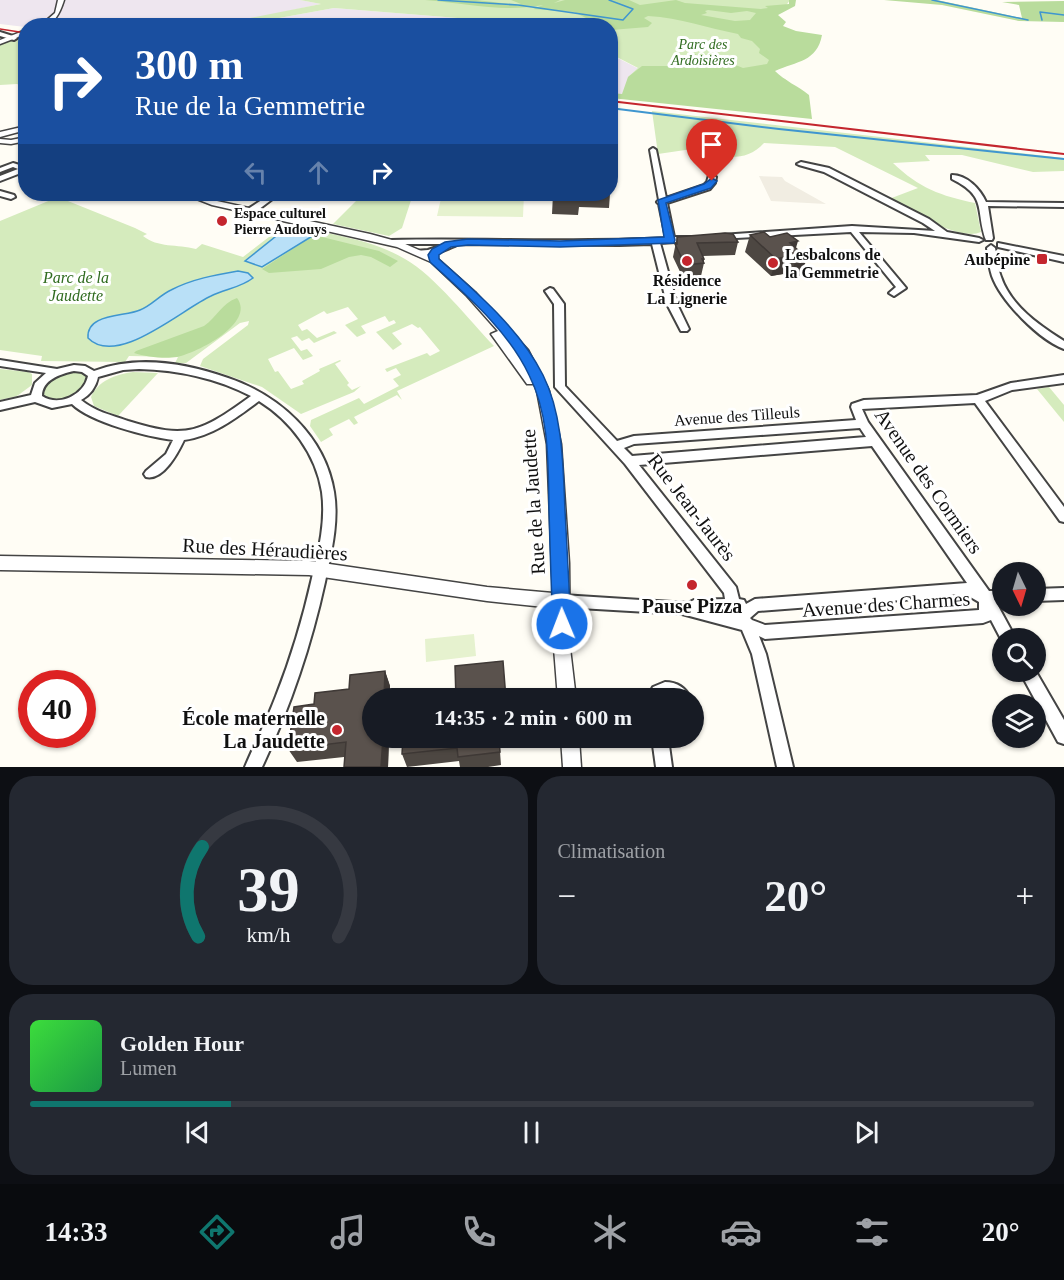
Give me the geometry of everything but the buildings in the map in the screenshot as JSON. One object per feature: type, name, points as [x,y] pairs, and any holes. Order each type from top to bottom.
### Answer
[{"type":"street","points":[[52,18],[57,14],[62,0]]},
{"type":"street","points":[[0,34],[12,38]]},
{"type":"street","points":[[1,42],[18,36]]},
{"type":"street","points":[[0,135],[4,130]]},
{"type":"street","points":[[0,141],[18,141]]},
{"type":"street","points":[[653,150],[670,240]]},
{"type":"street","points":[[801,164],[826,170],[946,234]]},
{"type":"street","points":[[0,170],[13,165],[18,167]]},
{"type":"street","points":[[0,179],[18,172]]},
{"type":"street","points":[[661,202],[707,186],[711,183],[712,177]]},
{"type":"street","points":[[956,177],[972,186],[981,195],[993,244],[996,276],[1008,295],[1030,321],[1064,346]]},
{"type":"street","points":[[0,193],[11,198]]},
{"type":"street","points":[[214,201],[391,242],[418,253],[435,241]]},
{"type":"street","points":[[251,211],[265,201]]},
{"type":"street","points":[[983,204],[1064,205]]},
{"type":"street","points":[[917,217],[920,223],[918,230]]},
{"type":"street","points":[[715,237],[852,228],[918,230],[979,240],[981,244],[993,244],[1064,260]]},
{"type":"street","points":[[852,228],[901,288],[894,293]]},
{"type":"street","points":[[391,242],[560,244],[704,238]]},
{"type":"street","points":[[655,241],[672,304],[684,329]]},
{"type":"street","points":[[435,255],[448,244],[468,242]]},
{"type":"street","name":"Rue de la Jaudette","points":[[418,253],[435,255],[517,344],[536,374],[548,410],[557,482],[562,648],[566,688]]},
{"type":"street","name":"Rue de la Jaudette","points":[[418,253],[506,344],[548,410]]},
{"type":"street","name":"Rue Jean-Jaurès","points":[[550,291],[559,304],[560,387],[629,461],[731,591],[759,654],[785,767]]},
{"type":"street","points":[[0,363],[56,372],[78,368],[87,370],[93,375]]},
{"type":"street","points":[[93,375],[129,367],[183,370],[227,381],[260,395],[284,412],[300,429],[313,449],[326,480],[328,524],[311,617],[275,721],[253,767]]},
{"type":"street","points":[[56,372],[39,385],[36,391],[40,402],[51,404],[74,399],[88,389],[93,375]]},
{"type":"street","points":[[1064,379],[1011,387],[978,399],[1064,517]]},
{"type":"street","points":[[74,399],[81,406],[108,418],[138,429],[179,438],[207,431],[260,395]]},
{"type":"street","points":[[0,406],[37,398]]},
{"type":"street","name":"Avenue des Cormiers","points":[[978,399],[864,404],[856,408],[863,424],[986,598],[1003,628]]},
{"type":"street","name":"Avenue des Tilleuls","points":[[615,446],[634,440],[863,424]]},
{"type":"street","points":[[150,474],[170,457],[179,438]]},
{"type":"street","points":[[629,461],[875,441]]},
{"type":"street","name":"Rue des Héraudières","points":[[0,562],[273,567],[321,570],[498,596],[562,601]]},
{"type":"street","name":"Avenue des Charmes","points":[[562,601],[682,608],[741,615],[765,632],[983,616],[986,615],[986,598],[969,589],[755,605],[741,615]]},
{"type":"street","points":[[1046,595],[1064,594]]},
{"type":"street","points":[[986,598],[992,598]]},
{"type":"street","points":[[682,608],[741,615]]},
{"type":"street","points":[[1034,682],[1064,736]]},
{"type":"street","points":[[571,748],[572,767]]},
{"type":"street","points":[[661,748],[664,767]]},
{"type":"shaded area","points":[[0,0],[300,0],[321,4],[255,18],[18,18],[18,26],[0,24]]},
{"type":"shaded area","points":[[334,8],[458,18],[279,18]]},
{"type":"shaded area","points":[[618,58],[639,69],[628,81],[622,95],[618,94]]},
{"type":"shaded area","points":[[759,176],[782,177],[785,181],[826,204],[771,201]]},
{"type":"green space","name":"Parc des Ardoisières","points":[[300,0],[790,0],[785,7],[773,12],[773,74],[785,79],[794,87],[628,77],[638,68],[618,58],[618,18],[458,18],[334,8],[279,18],[250,18],[321,4]]},
{"type":"green space","points":[[425,0],[476,0],[518,5],[521,4],[511,0],[560,0],[554,3],[565,0],[629,0],[640,5],[676,0],[685,3],[761,9],[768,8],[765,6],[789,4],[789,0],[796,0],[795,6],[778,15],[786,22],[783,26],[796,31],[822,35],[816,51],[811,56],[775,71],[809,95],[812,119],[618,99],[618,94],[622,94],[628,77],[642,66],[676,66],[678,60],[695,54],[705,59],[723,60],[743,68],[767,64],[769,60],[759,53],[760,49],[752,41],[741,38],[738,34],[660,17],[644,18],[652,23],[648,27],[618,29],[618,18],[586,18],[574,12],[533,9],[543,5],[513,8]],"holes":[[[708,10],[731,13],[747,11],[756,13],[750,20],[735,21],[701,15],[707,13],[705,11]]]},
{"type":"green space","points":[[884,0],[937,0],[1022,18],[1019,5],[1002,2],[1064,1],[1064,22],[1019,21],[942,5]]},
{"type":"green space","points":[[18,38],[18,84],[0,85],[0,44]]},
{"type":"green space","points":[[652,111],[1064,158],[1064,171],[1033,172],[962,155],[925,155],[930,161],[893,163],[912,179],[931,190],[975,203],[981,232],[960,233],[922,217],[889,199],[918,188],[835,147],[764,143],[749,154],[733,157],[697,153],[692,149],[658,154]]},
{"type":"green space","name":"Parc de la Jaudette","points":[[48,201],[68,201],[135,228],[147,234],[143,236],[149,240],[161,244],[196,249],[202,244],[243,257],[286,224],[347,237],[391,252],[416,267],[451,299],[494,346],[397,391],[402,400],[397,395],[354,417],[358,423],[354,425],[349,419],[329,429],[333,435],[321,442],[310,426],[311,420],[359,398],[364,404],[399,386],[393,379],[401,375],[396,368],[387,372],[385,369],[427,353],[430,356],[440,351],[420,327],[412,324],[392,333],[402,344],[393,350],[376,332],[396,323],[394,320],[389,322],[385,316],[361,326],[366,333],[357,337],[345,325],[358,319],[348,307],[327,314],[324,311],[298,325],[302,331],[307,329],[317,338],[334,331],[337,333],[314,343],[309,338],[302,341],[297,336],[291,338],[301,351],[307,349],[313,356],[303,360],[294,348],[268,359],[275,372],[278,371],[291,389],[304,384],[302,381],[320,371],[319,369],[340,360],[335,364],[349,383],[347,385],[352,390],[361,386],[354,392],[301,414],[262,387],[200,366],[203,359],[248,325],[249,321],[240,323],[186,363],[175,363],[178,357],[129,356],[125,362],[41,361],[42,356],[0,350],[0,221]]},
{"type":"green space","points":[[356,201],[411,201],[402,228],[389,236],[333,224]]},
{"type":"green space","points":[[440,201],[524,201],[523,217],[437,216]]},
{"type":"green space","points":[[314,235],[379,251],[398,261],[390,267],[371,257],[361,255],[349,257],[321,269],[269,273],[262,269]]},
{"type":"green space","points":[[237,298],[241,308],[232,327],[197,350],[167,358],[134,353],[204,326],[227,303]]},
{"type":"green space","points":[[0,369],[32,374],[32,385],[17,396],[0,400]]},
{"type":"green space","points":[[77,371],[85,374],[88,379],[76,395],[55,400],[42,397],[41,389],[57,376]]},
{"type":"green space","points":[[158,373],[118,416],[94,406],[91,397],[98,387],[121,374]]},
{"type":"green space","points":[[1049,387],[1064,405],[1064,422],[1037,389]]},
{"type":"green space","points":[[474,634],[476,656],[426,662],[425,639]]},
{"type":"water","points":[[285,229],[314,235],[262,267],[245,261]]},
{"type":"water","points":[[238,271],[248,273],[253,278],[211,296],[150,333],[115,346],[100,345],[88,338],[93,324],[100,320],[140,310],[167,292],[187,283]]},
{"type":"waterway","points":[[438,0],[518,5],[609,18]]},
{"type":"waterway","points":[[609,0],[633,9],[623,20],[618,19]]},
{"type":"waterway","points":[[932,0],[1028,20]]},
{"type":"waterway","points":[[1042,20],[1040,12],[1064,15]]},
{"type":"waterway","points":[[618,109],[779,129],[1064,159]]},
{"type":"railway","points":[[0,29],[18,32]]},
{"type":"railway","points":[[618,102],[1064,154]]},
{"type":"place","name":"Espace culturel Pierre Audouys","points":[[222,221]]},
{"type":"place","name":"Aubépine","points":[[1042,259]]},
{"type":"place","name":"Résidence La Lignerie","points":[[687,261]]},
{"type":"place","name":"Lesbalcons de la Gemmetrie","points":[[773,263]]},
{"type":"place","name":"Pause Pizza","points":[[692,585]]},
{"type":"place","name":"École maternelle La Jaudette","points":[[337,730]]},
{"type":"route","points":[[562,624],[554,444],[543,391],[536,374],[517,344],[471,294],[434,260],[433,255],[448,244],[468,242],[560,244],[670,240],[661,202],[707,186],[712,181]]}]
